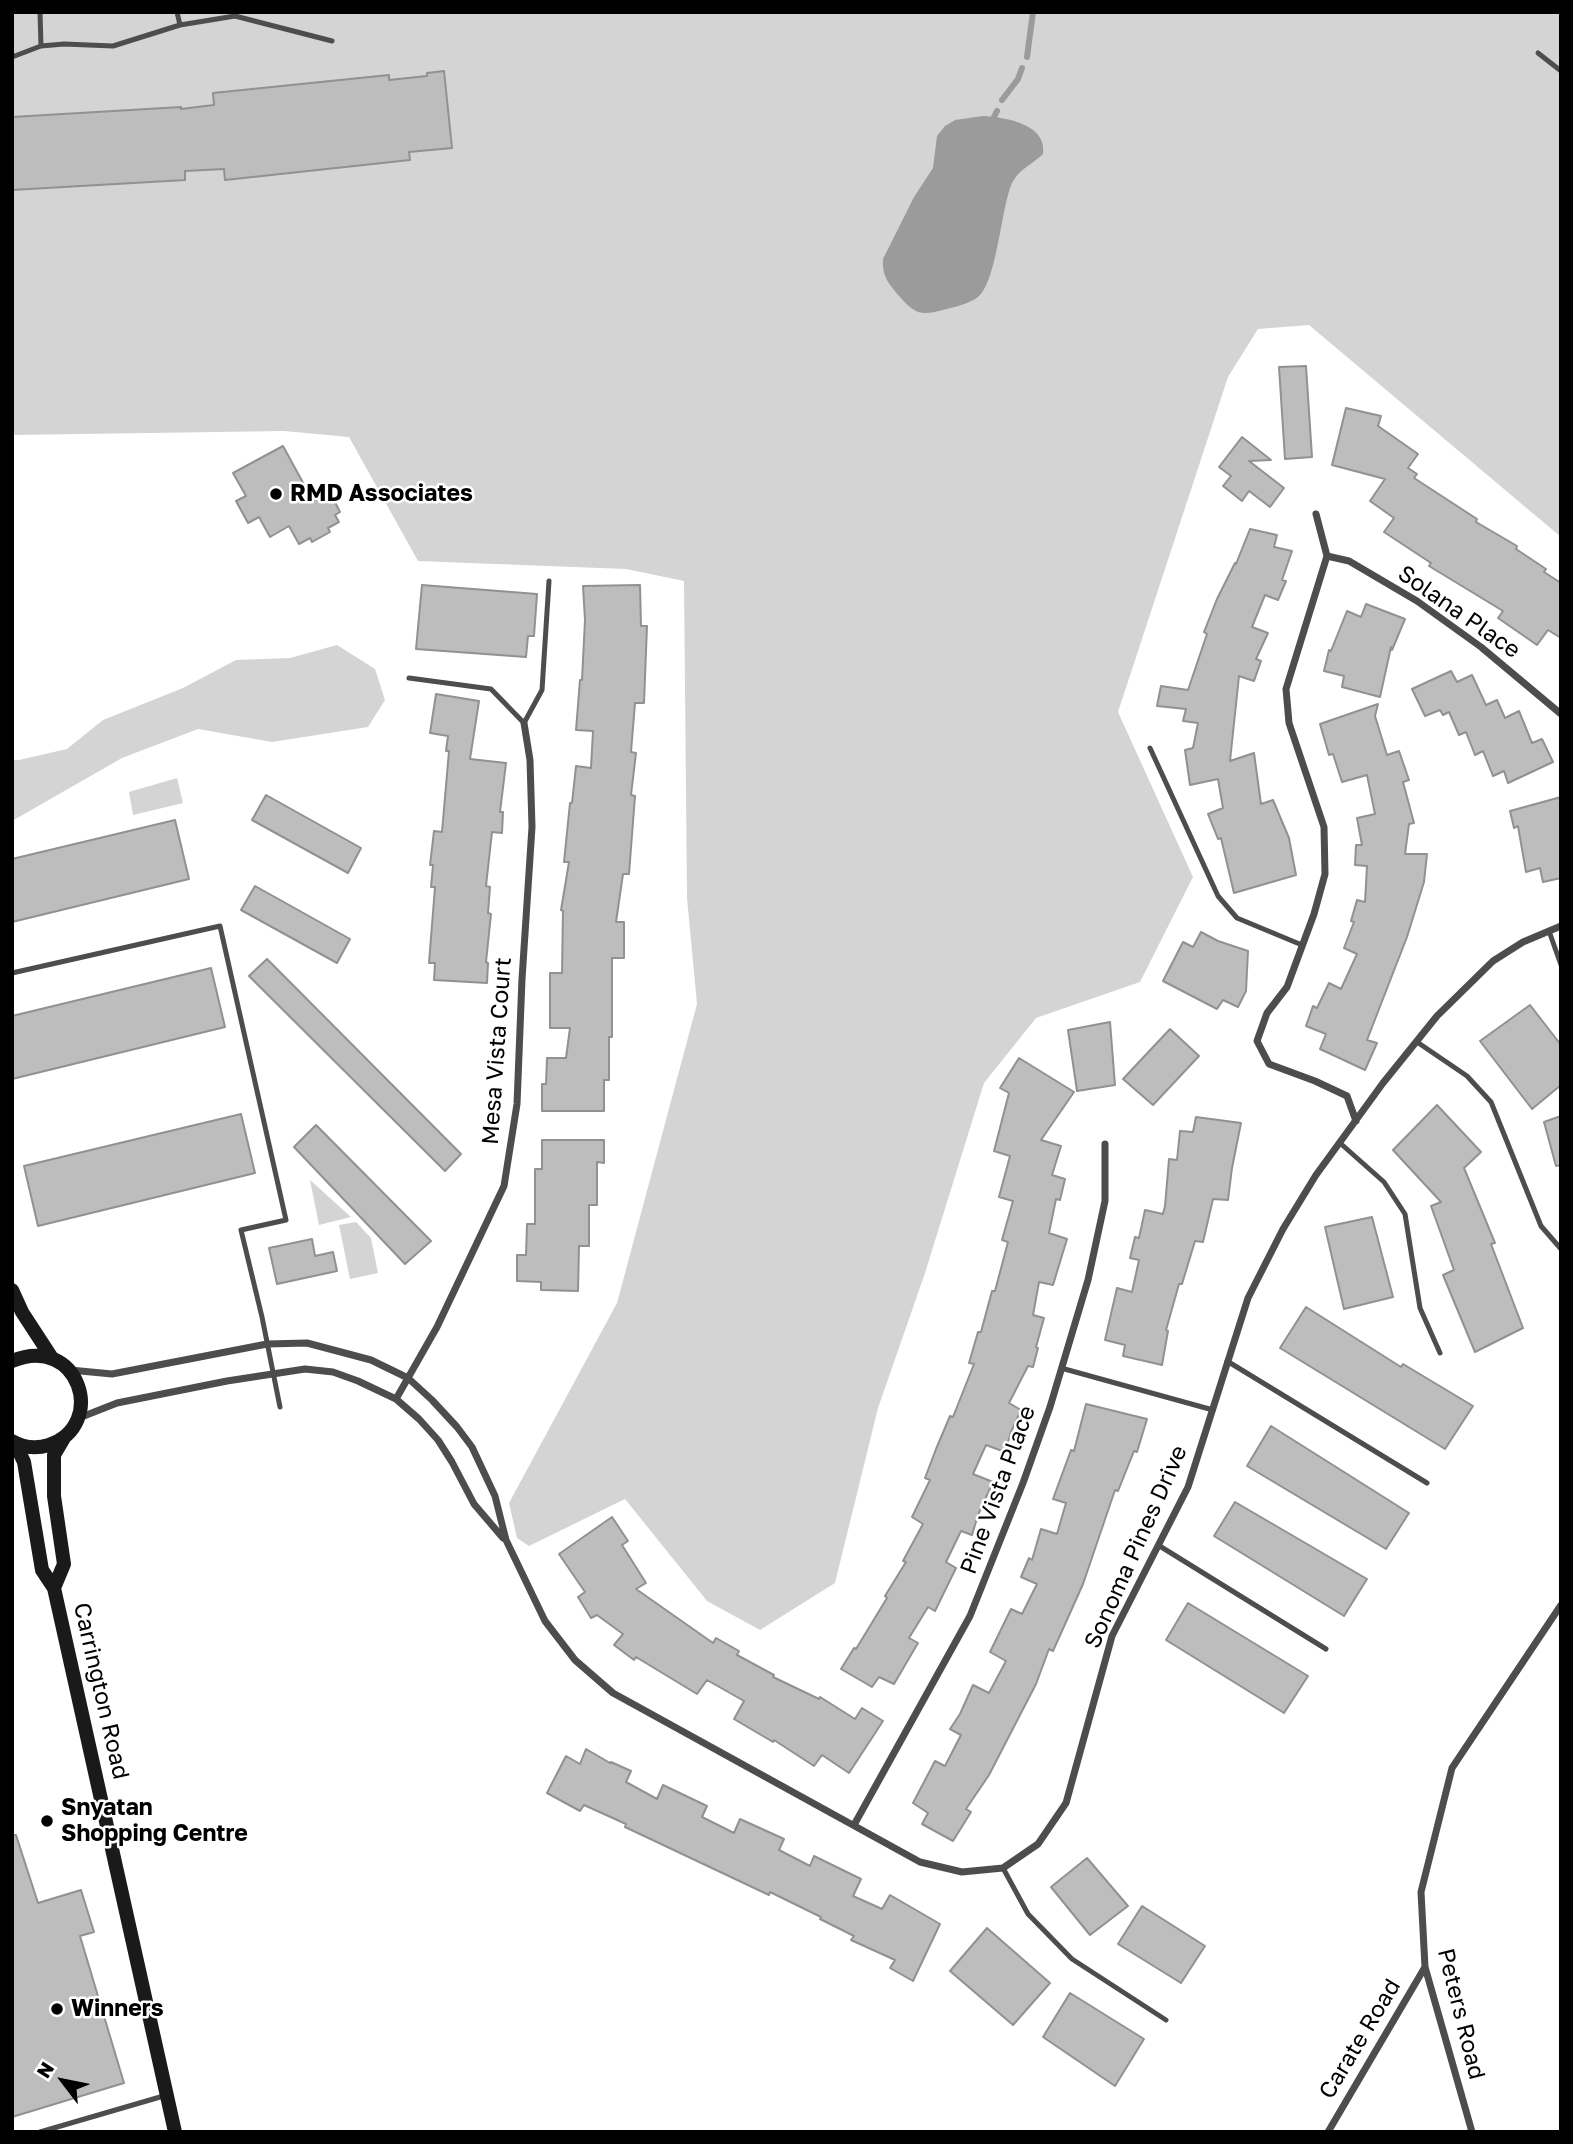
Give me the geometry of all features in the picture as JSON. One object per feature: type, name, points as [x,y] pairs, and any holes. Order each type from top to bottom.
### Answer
[{"type":"street","points":[[1316,514],[1328,556],[1286,689],[1289,723],[1324,827],[1325,874],[1287,987],[1267,1013],[1257,1041],[1269,1064],[1347,1096],[1356,1121]]},
{"type":"street","name":"Solana Place","points":[[1328,556],[1349,561],[1417,601],[1481,646],[1561,714]]},
{"type":"street","name":"Mesa Vista Court","points":[[396,1399],[437,1327],[504,1186],[517,1104],[532,827],[530,760],[524,723]]},
{"type":"street","name":"Sonoma Pines Drive","points":[[1003,1868],[1038,1844],[1066,1803],[1112,1636],[1188,1488],[1248,1298],[1283,1229],[1316,1175],[1437,1016],[1493,961],[1523,942],[1561,926]]},
{"type":"street","name":"Pine Vista Place","points":[[854,1825],[970,1616],[1023,1483],[1088,1280],[1105,1201],[1105,1144]]},
{"type":"street","points":[[12,1290],[22,1312],[52,1358],[69,1370],[76,1381],[81,1393],[78,1418]]},
{"type":"street","points":[[69,1370],[112,1374],[267,1344],[307,1343],[372,1360],[408,1378],[440,1409],[471,1447],[495,1496],[506,1540],[545,1621],[575,1660],[613,1693],[920,1862],[962,1871],[1003,1868]]},
{"type":"street","points":[[12,1361],[24,1356],[52,1358]]},
{"type":"street","points":[[78,1418],[117,1404],[273,1373],[305,1369],[333,1372],[396,1399],[419,1419],[453,1462],[474,1504],[506,1540]]},
{"type":"street","name":"Carrington Road","points":[[54,1588],[64,1564],[54,1496],[54,1455],[78,1418]]},
{"type":"street","points":[[14,1442],[41,1448],[64,1437]]},
{"type":"street","name":"Carrington Road","points":[[14,1442],[24,1462],[42,1570],[54,1588],[175,2132]]},
{"type":"street","name":"Peters Road","points":[[1472,2132],[1425,1966],[1422,1892],[1452,1768],[1561,1605]]},
{"type":"street","name":"Carate Road","points":[[1328,2132],[1425,1966]]},
{"type":"lane","points":[[40,12],[41,46]]},
{"type":"lane","points":[[177,12],[180,25]]},
{"type":"lane","points":[[12,57],[41,46],[113,46],[180,25],[235,16],[332,41]]},
{"type":"lane","points":[[1538,53],[1561,71]]},
{"type":"lane","points":[[409,678],[491,689],[524,723],[542,690],[549,581]]},
{"type":"lane","points":[[1150,748],[1218,897],[1237,918],[1302,945]]},
{"type":"lane","points":[[12,973],[220,926],[286,1220],[241,1230],[279,1406]]},
{"type":"lane","points":[[1549,931],[1561,965]]},
{"type":"lane","points":[[1417,1042],[1467,1076],[1491,1102],[1541,1226],[1561,1249]]},
{"type":"lane","points":[[1340,1143],[1384,1182],[1405,1214],[1420,1308],[1440,1353]]},
{"type":"lane","points":[[1227,1361],[1427,1483]]},
{"type":"lane","points":[[1061,1368],[1214,1410]]},
{"type":"lane","points":[[1158,1545],[1326,1649]]},
{"type":"lane","points":[[1003,1868],[1028,1914],[1072,1959],[1166,2020]]},
{"type":"lane","points":[[40,2132],[167,2095]]},
{"type":"shaded area","points":[[12,12],[1561,12],[1561,537],[1309,325],[1258,329],[1228,377],[1118,712],[1193,877],[1140,982],[1036,1018],[984,1083],[925,1273],[878,1408],[835,1583],[760,1630],[707,1601],[625,1499],[529,1546],[517,1538],[509,1503],[617,1303],[697,1004],[687,898],[684,581],[626,569],[418,561],[349,437],[284,431],[12,435]]},
{"type":"shaded area","points":[[983,116],[1002,118],[1032,129],[1043,144],[1043,154],[1022,170],[1012,183],[990,276],[978,297],[935,312],[919,312],[905,303],[890,284],[885,276],[883,259],[914,197],[933,168],[937,136],[945,126],[955,120]]},
{"type":"shaded area","points":[[337,645],[375,669],[385,700],[368,727],[272,742],[198,729],[122,758],[12,821],[12,760],[67,749],[103,720],[183,688],[236,660],[290,658]]},
{"type":"shaded area","points":[[177,778],[183,803],[133,815],[129,792]]},
{"type":"shaded area","points":[[310,1180],[351,1217],[319,1225]]},
{"type":"shaded area","points":[[356,1222],[371,1238],[378,1273],[350,1279],[339,1225]]},
{"type":"building","points":[[444,71],[452,148],[409,152],[410,160],[225,180],[224,169],[185,171],[185,180],[12,190],[12,117],[181,109],[214,105],[213,93],[389,75],[389,80],[427,76],[427,73]]},
{"type":"building","points":[[1306,366],[1312,457],[1285,459],[1279,367]]},
{"type":"building","points":[[1346,408],[1381,416],[1378,426],[1418,454],[1408,468],[1417,474],[1414,478],[1477,519],[1476,522],[1517,546],[1516,549],[1546,569],[1544,572],[1561,583],[1561,638],[1548,630],[1537,645],[1498,618],[1503,611],[1429,566],[1431,563],[1384,532],[1394,518],[1370,501],[1385,479],[1332,465]]},
{"type":"building","points":[[1242,437],[1271,460],[1249,461],[1284,488],[1270,507],[1249,491],[1242,501],[1223,486],[1231,476],[1219,467]]},
{"type":"building","name":"RMD Associates","points":[[283,446],[313,501],[330,492],[340,512],[335,515],[339,522],[328,528],[330,532],[312,542],[310,538],[299,544],[289,526],[270,537],[259,517],[248,523],[236,501],[246,496],[233,473]]},
{"type":"building","points":[[1250,529],[1277,535],[1274,547],[1292,551],[1282,580],[1286,581],[1278,600],[1265,595],[1252,627],[1268,633],[1256,659],[1261,661],[1254,681],[1239,676],[1230,761],[1254,753],[1261,804],[1273,800],[1289,838],[1296,875],[1234,893],[1221,838],[1218,839],[1208,814],[1223,808],[1218,779],[1190,785],[1185,750],[1193,748],[1198,723],[1183,721],[1186,709],[1157,706],[1161,686],[1188,690],[1207,634],[1204,632]]},
{"type":"building","points":[[422,585],[537,594],[534,636],[528,636],[526,657],[416,649]]},
{"type":"building","points":[[640,585],[641,626],[647,626],[644,703],[635,703],[631,752],[636,753],[631,795],[635,796],[629,874],[623,874],[616,922],[624,922],[624,958],[612,958],[612,1037],[609,1037],[609,1080],[604,1080],[604,1111],[542,1111],[542,1084],[546,1084],[547,1058],[566,1058],[570,1028],[550,1028],[550,973],[562,973],[561,910],[569,862],[564,862],[576,766],[591,768],[593,731],[576,730],[585,620],[583,586]]},
{"type":"building","points":[[1366,604],[1405,619],[1392,650],[1391,647],[1380,697],[1342,687],[1344,676],[1324,671],[1329,650],[1331,651],[1347,611],[1361,617]]},
{"type":"building","points":[[1451,671],[1457,682],[1472,675],[1486,705],[1497,700],[1505,718],[1519,711],[1532,743],[1542,739],[1553,762],[1508,783],[1504,771],[1493,776],[1483,751],[1475,755],[1466,732],[1459,735],[1449,712],[1443,715],[1440,710],[1425,716],[1412,689]]},
{"type":"building","points":[[436,694],[479,701],[470,759],[506,763],[500,812],[503,812],[502,833],[492,832],[486,886],[490,887],[488,913],[491,914],[486,962],[487,983],[434,980],[435,963],[429,963],[435,887],[431,887],[433,865],[430,865],[434,831],[442,832],[449,751],[446,751],[448,736],[430,733]]},
{"type":"building","points":[[1378,704],[1375,716],[1387,755],[1399,751],[1409,780],[1403,782],[1414,823],[1409,824],[1405,854],[1427,854],[1424,882],[1407,937],[1367,1040],[1377,1043],[1365,1070],[1320,1049],[1326,1034],[1306,1026],[1313,1006],[1317,1008],[1329,983],[1341,989],[1357,954],[1344,948],[1354,922],[1351,921],[1357,900],[1365,902],[1367,866],[1355,865],[1356,845],[1362,845],[1357,818],[1375,814],[1367,775],[1342,782],[1333,754],[1329,755],[1320,724]]},
{"type":"building","points":[[266,795],[361,848],[348,873],[252,820]]},
{"type":"building","points":[[1561,797],[1561,878],[1543,882],[1540,868],[1526,872],[1518,826],[1514,828],[1510,811]]},
{"type":"building","points":[[175,820],[189,879],[12,922],[12,859]]},
{"type":"building","points":[[255,886],[350,939],[337,963],[241,910]]},
{"type":"building","points":[[1201,932],[1248,951],[1246,991],[1238,1007],[1223,1000],[1217,1009],[1163,981],[1183,942],[1193,947]]},
{"type":"building","points":[[267,959],[461,1154],[445,1171],[249,976]]},
{"type":"building","points":[[211,968],[225,1027],[12,1079],[12,1016]]},
{"type":"building","points":[[1530,1005],[1561,1045],[1561,1085],[1532,1109],[1480,1041]]},
{"type":"building","points":[[1110,1022],[1115,1085],[1077,1091],[1068,1030]]},
{"type":"building","points":[[1170,1029],[1199,1056],[1153,1105],[1123,1079]]},
{"type":"building","points":[[1019,1058],[1074,1092],[1041,1140],[1061,1146],[1052,1175],[1065,1179],[1060,1200],[1056,1199],[1049,1233],[1067,1239],[1053,1285],[1039,1282],[1033,1315],[1044,1318],[1036,1347],[1038,1348],[1033,1367],[1028,1366],[1009,1403],[1021,1410],[1005,1452],[986,1445],[973,1474],[993,1482],[972,1535],[961,1531],[946,1562],[956,1568],[935,1611],[928,1607],[909,1638],[918,1643],[894,1684],[879,1677],[872,1687],[841,1669],[887,1598],[885,1596],[906,1562],[903,1561],[923,1524],[912,1517],[930,1480],[925,1478],[936,1449],[950,1416],[953,1417],[974,1364],[969,1363],[992,1291],[995,1291],[1008,1242],[1002,1240],[1013,1201],[999,1197],[1010,1156],[994,1151],[1009,1093],[1000,1088]]},
{"type":"building","points":[[1437,1105],[1481,1152],[1464,1168],[1495,1243],[1491,1244],[1523,1328],[1475,1352],[1443,1275],[1454,1270],[1431,1206],[1441,1202],[1393,1150]]},
{"type":"building","points":[[241,1114],[255,1173],[38,1226],[24,1166]]},
{"type":"building","points":[[1561,1116],[1561,1165],[1556,1166],[1544,1122]]},
{"type":"building","points":[[1196,1117],[1241,1123],[1228,1200],[1213,1199],[1203,1242],[1195,1241],[1166,1330],[1168,1331],[1162,1365],[1123,1356],[1125,1345],[1105,1340],[1117,1288],[1132,1292],[1139,1260],[1130,1258],[1135,1237],[1139,1238],[1145,1210],[1163,1214],[1169,1159],[1177,1160],[1180,1131],[1193,1132]]},
{"type":"building","points":[[316,1125],[431,1241],[405,1264],[294,1147]]},
{"type":"building","points":[[542,1140],[604,1140],[604,1163],[597,1162],[597,1205],[589,1205],[589,1246],[579,1246],[578,1291],[541,1290],[541,1282],[517,1281],[517,1255],[526,1255],[527,1224],[535,1224],[535,1169],[542,1169]]},
{"type":"building","points":[[1372,1217],[1393,1297],[1344,1309],[1325,1227]]},
{"type":"building","points":[[312,1239],[315,1256],[333,1252],[337,1271],[277,1284],[269,1248]]},
{"type":"building","points":[[1306,1307],[1401,1367],[1403,1364],[1473,1406],[1445,1449],[1280,1348]]},
{"type":"building","points":[[1086,1404],[1147,1419],[1137,1452],[1134,1451],[1118,1491],[1115,1490],[1083,1584],[1053,1651],[1049,1649],[1036,1684],[989,1775],[966,1809],[971,1812],[953,1841],[922,1824],[928,1813],[913,1803],[935,1761],[945,1766],[961,1735],[950,1729],[973,1685],[989,1693],[1006,1661],[990,1652],[1011,1609],[1022,1614],[1037,1584],[1021,1577],[1029,1558],[1032,1560],[1041,1529],[1057,1534],[1066,1503],[1053,1499],[1071,1450],[1074,1451]]},
{"type":"building","points":[[1271,1426],[1409,1513],[1386,1549],[1247,1466]]},
{"type":"building","points":[[1235,1502],[1367,1579],[1344,1616],[1214,1536]]},
{"type":"building","points":[[612,1517],[628,1541],[622,1545],[646,1583],[636,1589],[713,1643],[716,1638],[739,1651],[737,1655],[774,1675],[773,1677],[819,1699],[820,1697],[855,1719],[862,1708],[883,1721],[849,1773],[822,1755],[814,1766],[774,1740],[773,1742],[734,1719],[744,1701],[707,1680],[697,1694],[636,1657],[634,1660],[614,1645],[623,1634],[597,1615],[591,1618],[578,1597],[585,1592],[559,1554]]},
{"type":"building","points":[[1188,1603],[1308,1676],[1284,1713],[1166,1640]]},
{"type":"building","points":[[586,1749],[631,1771],[626,1782],[657,1799],[663,1785],[707,1806],[702,1817],[734,1833],[740,1819],[784,1839],[779,1850],[810,1866],[814,1856],[861,1879],[853,1896],[882,1909],[890,1895],[940,1924],[913,1981],[890,1968],[895,1960],[851,1940],[854,1936],[820,1919],[821,1917],[625,1827],[626,1824],[584,1805],[580,1811],[547,1793],[566,1756],[580,1764]]},
{"type":"building","name":"Winners","points":[[12,1835],[16,1835],[38,1903],[81,1890],[94,1932],[80,1936],[124,2083],[12,2117]]},
{"type":"building","points":[[1087,1858],[1128,1906],[1090,1935],[1051,1887]]},
{"type":"building","points":[[1142,1906],[1205,1946],[1181,1983],[1118,1944]]},
{"type":"building","points":[[987,1928],[1050,1983],[1013,2025],[950,1971]]},
{"type":"building","points":[[1070,1993],[1144,2039],[1115,2086],[1043,2037]]},
{"type":"waterway","points":[[1027,57],[1033,12]]},
{"type":"waterway","points":[[1002,100],[1018,79],[1022,68]]},
{"type":"waterway","points":[[994,117],[997,111]]},
{"type":"place","name":"RMD Associates","points":[[276,494]]},
{"type":"place","name":"Snyatan Shopping Centre","points":[[47,1821]]},
{"type":"place","name":"Winners","points":[[57,2009]]}]
